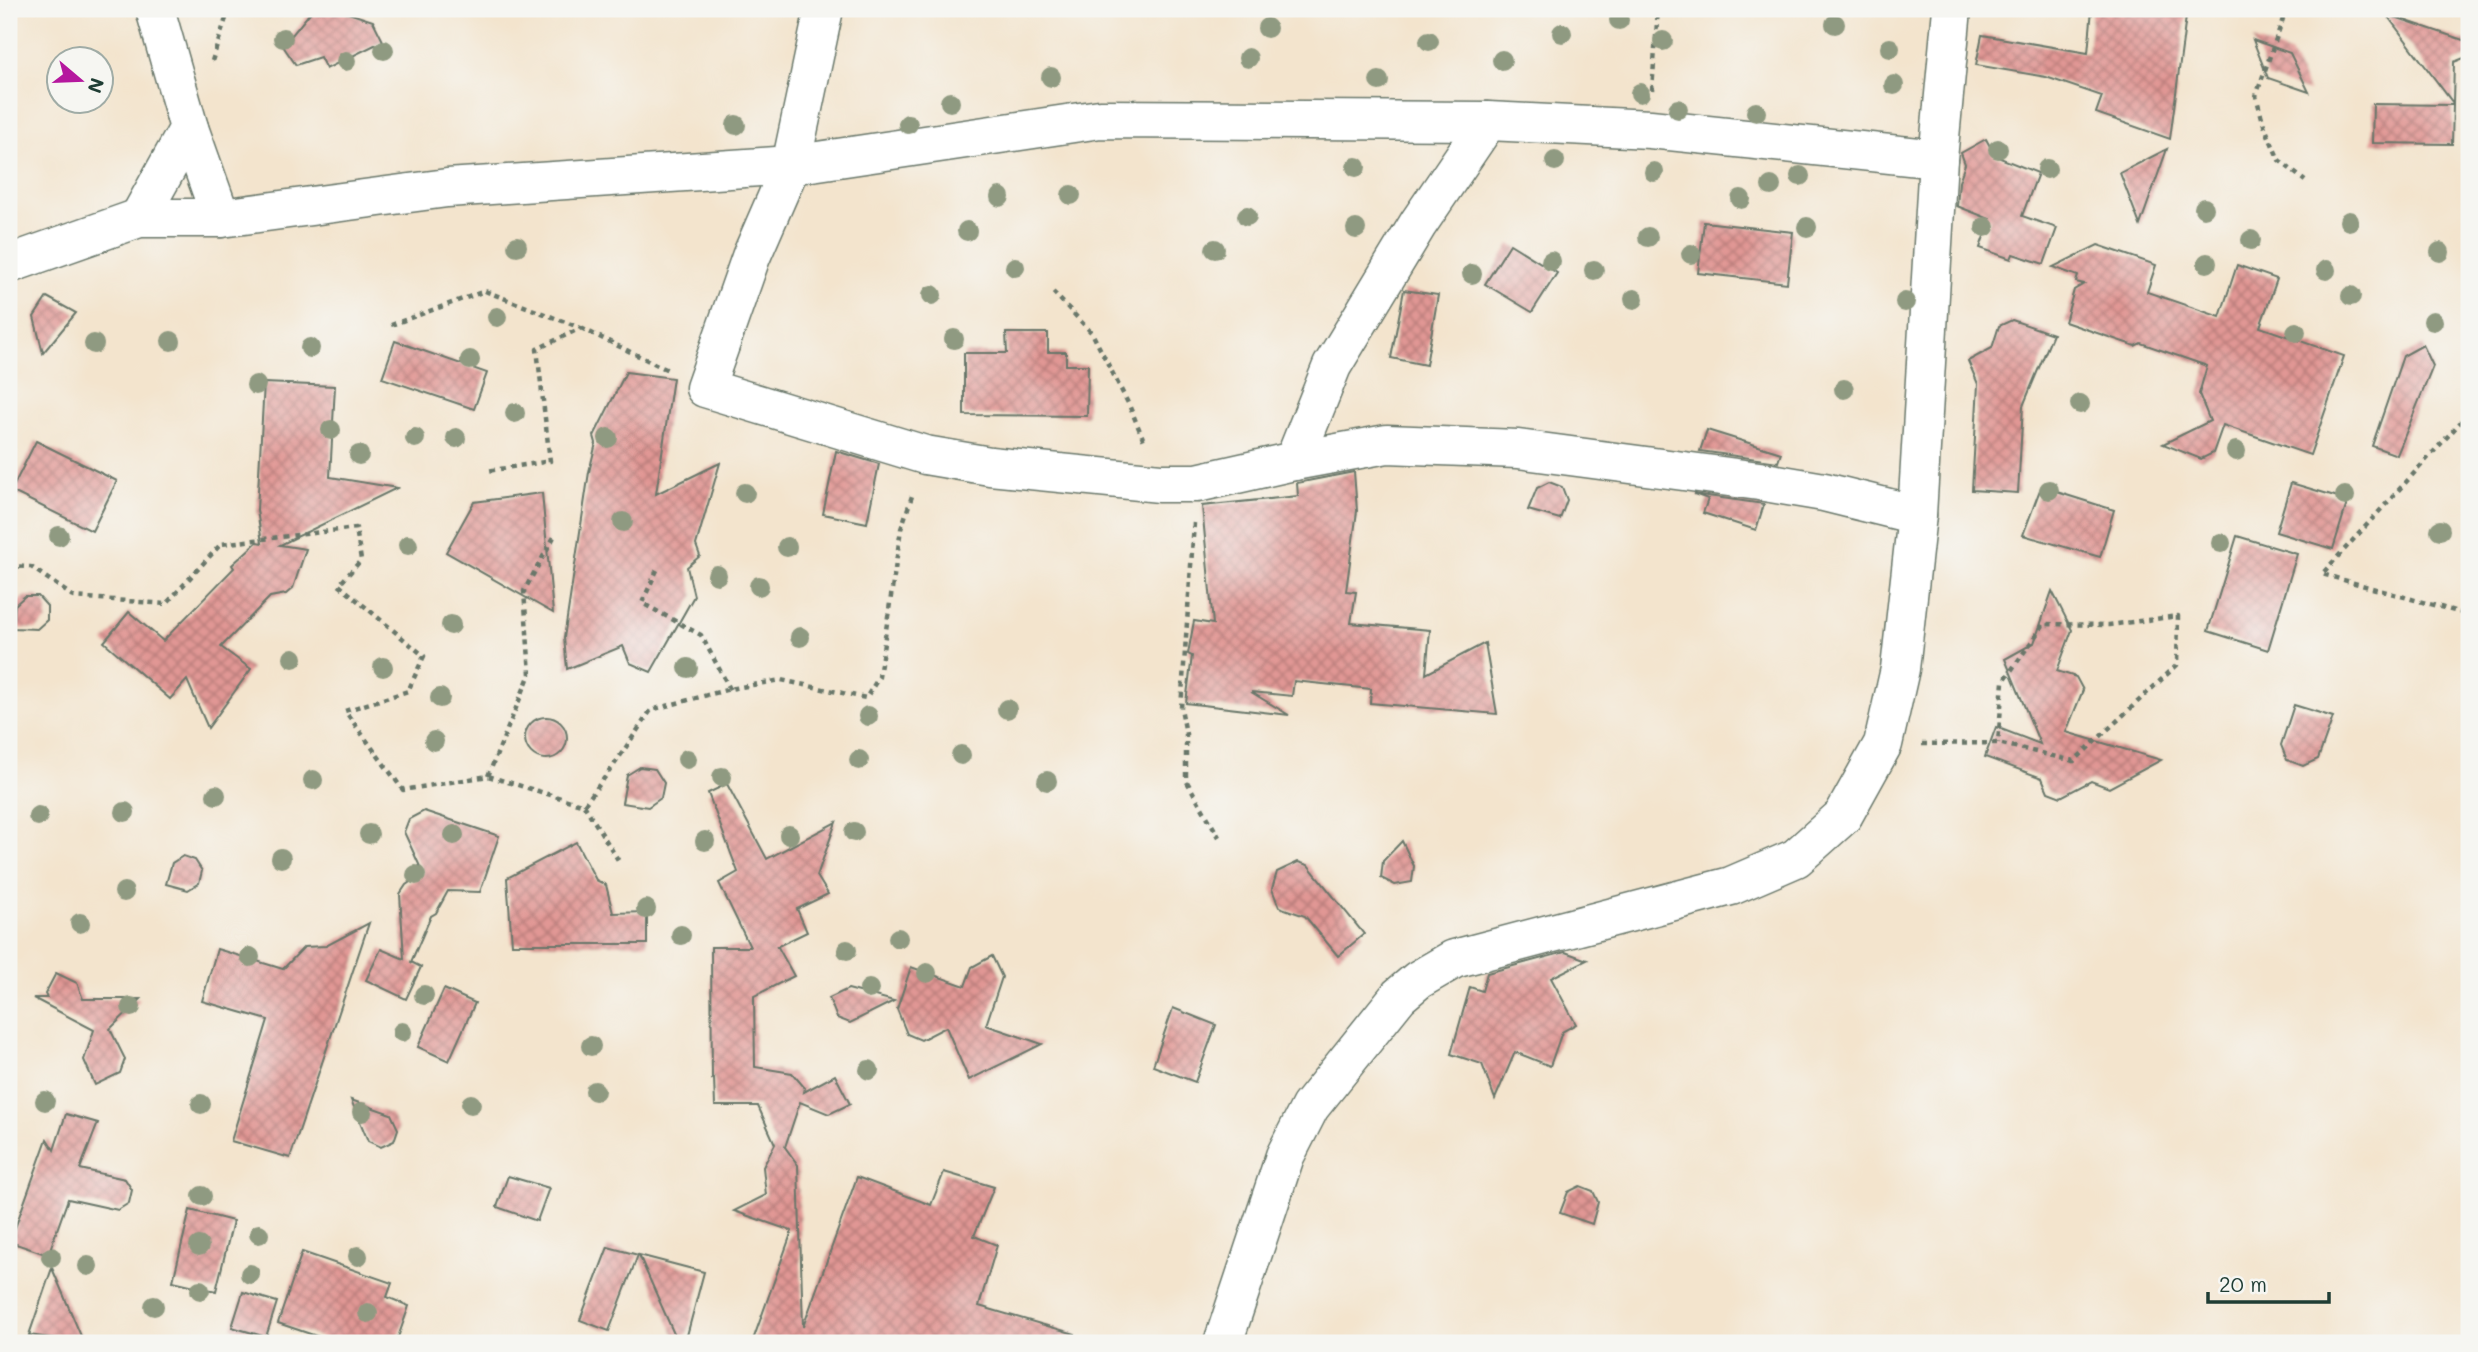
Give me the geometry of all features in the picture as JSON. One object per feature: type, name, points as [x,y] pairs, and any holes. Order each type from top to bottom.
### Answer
[{"type":"street","points":[[155,9],[189,128],[220,218]]},
{"type":"street","points":[[824,9],[791,164],[751,257],[705,388],[925,455],[990,466],[1179,483],[1387,444],[1518,449],[1824,492],[1917,515]]},
{"type":"street","points":[[1223,1343],[1285,1156],[1310,1107],[1399,996],[1418,980],[1454,959],[1731,886],[1796,858],[1843,816],[1883,744],[1900,669],[1917,515],[1938,159],[1952,9]]},
{"type":"street","points":[[9,264],[139,218],[220,218],[447,188],[791,164],[1100,120],[1489,121],[1650,129],[1938,159]]},
{"type":"street","points":[[1294,461],[1332,366],[1418,224],[1489,121]]},
{"type":"street","points":[[139,218],[189,128]]},
{"type":"path","points":[[1650,129],[1658,9]]},
{"type":"path","points":[[2283,9],[2285,13],[2256,96],[2264,125],[2279,160],[2305,181]]},
{"type":"path","points":[[391,324],[485,291],[581,328],[705,388]]},
{"type":"path","points":[[1053,292],[1092,333],[1129,405],[1179,483],[1181,708],[1186,734],[1186,780],[1219,837]]},
{"type":"path","points":[[487,471],[550,461],[537,349],[581,328]]},
{"type":"path","points":[[2469,413],[2322,574],[2469,615]]},
{"type":"path","points":[[584,804],[651,710],[730,689],[781,680],[866,698],[879,677],[901,529],[925,455]]},
{"type":"path","points":[[9,566],[31,567],[74,597],[166,604],[220,544],[356,528],[361,560],[339,585],[424,656],[408,691],[345,711],[403,790],[488,776],[584,804],[620,863]]},
{"type":"path","points":[[488,776],[530,674],[524,592],[555,535]]},
{"type":"path","points":[[657,570],[642,604],[701,635],[730,689]]},
{"type":"path","points":[[1883,744],[1998,743],[2074,761],[2177,665],[2178,616],[2109,625],[2044,624],[2003,682],[1998,743]]},
{"type":"building","points":[[313,9],[336,9],[373,21],[383,41],[326,69],[320,57],[296,65],[283,46]]},
{"type":"building","points":[[2092,9],[2187,9],[2170,139],[2096,113],[2102,96],[2046,77],[1976,65],[1982,35],[2088,53]]},
{"type":"building","points":[[2386,14],[2469,42],[2469,56],[2454,62],[2453,103]]},
{"type":"building","points":[[2253,40],[2290,53],[2309,92],[2268,78]]},
{"type":"building","points":[[2373,104],[2453,105],[2452,144],[2372,143]]},
{"type":"building","points":[[1986,139],[1995,156],[2038,173],[2022,216],[2057,228],[2044,264],[2013,254],[2011,259],[1980,248],[1990,219],[1957,206],[1959,182],[1965,164],[1961,153]]},
{"type":"building","points":[[2167,149],[2140,225],[2120,173]]},
{"type":"building","points":[[1704,222],[1793,232],[1787,283],[1698,273]]},
{"type":"building","points":[[1510,244],[1557,273],[1532,312],[1485,284]]},
{"type":"building","points":[[2098,245],[2156,265],[2147,292],[2220,317],[2237,265],[2277,279],[2260,327],[2344,356],[2310,455],[2223,425],[2213,453],[2201,459],[2163,444],[2210,421],[2199,394],[2207,366],[2141,343],[2135,346],[2065,322],[2074,290],[2084,284],[2076,282],[2078,276],[2053,267]]},
{"type":"building","points":[[1404,290],[1438,295],[1426,365],[1391,358]]},
{"type":"building","points":[[47,297],[76,313],[43,353],[34,317]]},
{"type":"building","points":[[2012,320],[2053,334],[2023,406],[2018,493],[1972,490],[1978,384],[1968,361],[1992,348],[1999,326]]},
{"type":"building","points":[[1006,333],[1048,333],[1048,352],[1066,352],[1066,365],[1088,365],[1087,416],[964,415],[964,353],[1007,353]]},
{"type":"building","points":[[395,341],[487,373],[474,409],[382,378]]},
{"type":"building","points":[[2423,345],[2433,366],[2397,455],[2372,446],[2403,356]]},
{"type":"building","points":[[626,372],[673,378],[656,494],[720,463],[696,545],[700,556],[687,567],[694,596],[651,672],[630,663],[623,646],[567,669],[564,638],[589,472],[596,443],[594,436]]},
{"type":"building","points":[[264,383],[335,386],[330,477],[397,488],[280,545],[306,549],[293,588],[286,594],[270,597],[221,647],[251,669],[208,728],[187,680],[170,699],[104,642],[129,612],[163,641],[234,568],[232,565],[257,542],[262,543],[257,510]]},
{"type":"building","points":[[1707,430],[1781,453],[1778,462],[1700,451]]},
{"type":"building","points":[[36,441],[117,481],[92,531],[11,491]]},
{"type":"building","points":[[836,451],[879,464],[867,523],[823,514]]},
{"type":"building","points":[[1354,472],[1357,511],[1346,591],[1356,592],[1351,623],[1430,630],[1426,674],[1485,643],[1497,714],[1370,703],[1371,689],[1294,681],[1292,696],[1251,692],[1289,715],[1186,703],[1192,656],[1188,654],[1194,621],[1213,624],[1202,506],[1298,496],[1297,483]]},
{"type":"building","points":[[1549,482],[1562,487],[1567,500],[1560,519],[1528,510],[1537,488]]},
{"type":"building","points":[[2291,483],[2348,500],[2333,549],[2276,532]]},
{"type":"building","points":[[2041,487],[2114,510],[2100,557],[2023,535]]},
{"type":"building","points":[[542,493],[553,613],[446,552],[474,502]]},
{"type":"building","points":[[1694,494],[1764,504],[1756,530],[1703,513],[1708,499]]},
{"type":"building","points":[[2237,536],[2297,554],[2268,650],[2208,631]]},
{"type":"building","points":[[2052,591],[2072,630],[2057,671],[2076,677],[2083,690],[2066,732],[2161,760],[2109,788],[2091,781],[2061,797],[2048,792],[2042,778],[1985,757],[1996,727],[2040,744],[2005,659],[2034,643]]},
{"type":"building","points":[[25,596],[38,596],[47,606],[47,620],[37,629],[13,628],[15,605]]},
{"type":"building","points":[[2294,705],[2333,717],[2318,759],[2303,766],[2287,760],[2281,745]]},
{"type":"building","points":[[546,717],[561,723],[567,738],[561,753],[546,759],[531,753],[525,738],[531,723]]},
{"type":"building","points":[[640,767],[655,769],[664,783],[661,798],[648,807],[622,803],[627,775]]},
{"type":"building","points":[[727,784],[767,859],[836,822],[817,876],[828,894],[797,909],[807,932],[776,947],[794,976],[754,996],[755,1067],[792,1073],[805,1088],[804,1092],[835,1075],[850,1104],[829,1114],[800,1102],[785,1147],[798,1165],[803,1327],[857,1177],[931,1205],[944,1172],[994,1187],[974,1236],[997,1245],[979,1306],[1075,1334],[1074,1343],[752,1343],[792,1231],[734,1211],[766,1195],[763,1167],[775,1144],[758,1106],[715,1106],[714,1078],[712,1079],[711,947],[750,947],[719,883],[738,872],[708,793]]},
{"type":"building","points":[[424,811],[499,836],[480,892],[448,891],[436,913],[431,916],[411,962],[421,967],[406,999],[366,980],[381,949],[404,959],[400,894],[406,885],[423,873],[404,832],[409,819]]},
{"type":"building","points":[[1402,841],[1414,866],[1412,882],[1395,885],[1381,878],[1383,861]]},
{"type":"building","points":[[576,842],[596,880],[606,885],[613,913],[647,912],[647,944],[512,944],[507,878]]},
{"type":"building","points":[[183,856],[195,860],[202,871],[199,883],[188,890],[166,884],[172,863]]},
{"type":"building","points":[[1298,862],[1308,865],[1364,934],[1338,956],[1305,916],[1279,907],[1272,889],[1277,872]]},
{"type":"building","points":[[369,923],[290,1158],[231,1141],[268,1020],[202,1001],[217,949],[283,969],[304,947],[326,946]]},
{"type":"building","points":[[1565,952],[1587,960],[1551,978],[1576,1024],[1562,1032],[1550,1066],[1515,1052],[1495,1099],[1482,1064],[1451,1054],[1470,987],[1482,991],[1487,973]]},
{"type":"building","points":[[992,956],[1002,977],[986,1025],[1042,1044],[969,1080],[946,1027],[921,1040],[907,1034],[897,1009],[911,967],[965,986],[972,967]]},
{"type":"building","points":[[56,973],[77,983],[83,999],[141,999],[110,1029],[125,1059],[120,1073],[95,1085],[84,1060],[94,1030],[33,998],[47,998],[45,994]]},
{"type":"building","points":[[444,989],[475,1003],[449,1061],[418,1047]]},
{"type":"building","points":[[848,989],[894,1001],[850,1023],[837,1018],[829,998]]},
{"type":"building","points":[[1173,1008],[1216,1025],[1195,1082],[1153,1066]]},
{"type":"building","points":[[351,1100],[391,1114],[398,1129],[394,1141],[381,1147],[368,1141]]},
{"type":"building","points":[[66,1114],[98,1123],[80,1169],[125,1179],[132,1190],[129,1203],[118,1210],[68,1199],[48,1255],[10,1242],[47,1139],[54,1150]]},
{"type":"building","points":[[508,1176],[549,1188],[537,1221],[497,1207]]},
{"type":"building","points":[[1580,1186],[1593,1191],[1598,1202],[1592,1224],[1560,1213],[1568,1192]]},
{"type":"building","points":[[190,1210],[233,1221],[216,1291],[173,1281]]},
{"type":"building","points":[[608,1247],[638,1255],[609,1331],[580,1320]]},
{"type":"building","points":[[302,1252],[392,1283],[387,1297],[409,1306],[396,1343],[337,1343],[278,1323]]},
{"type":"building","points":[[639,1255],[704,1272],[685,1343],[678,1343]]},
{"type":"building","points":[[52,1268],[84,1343],[29,1335]]},
{"type":"building","points":[[243,1292],[277,1302],[266,1337],[232,1327]]}]
